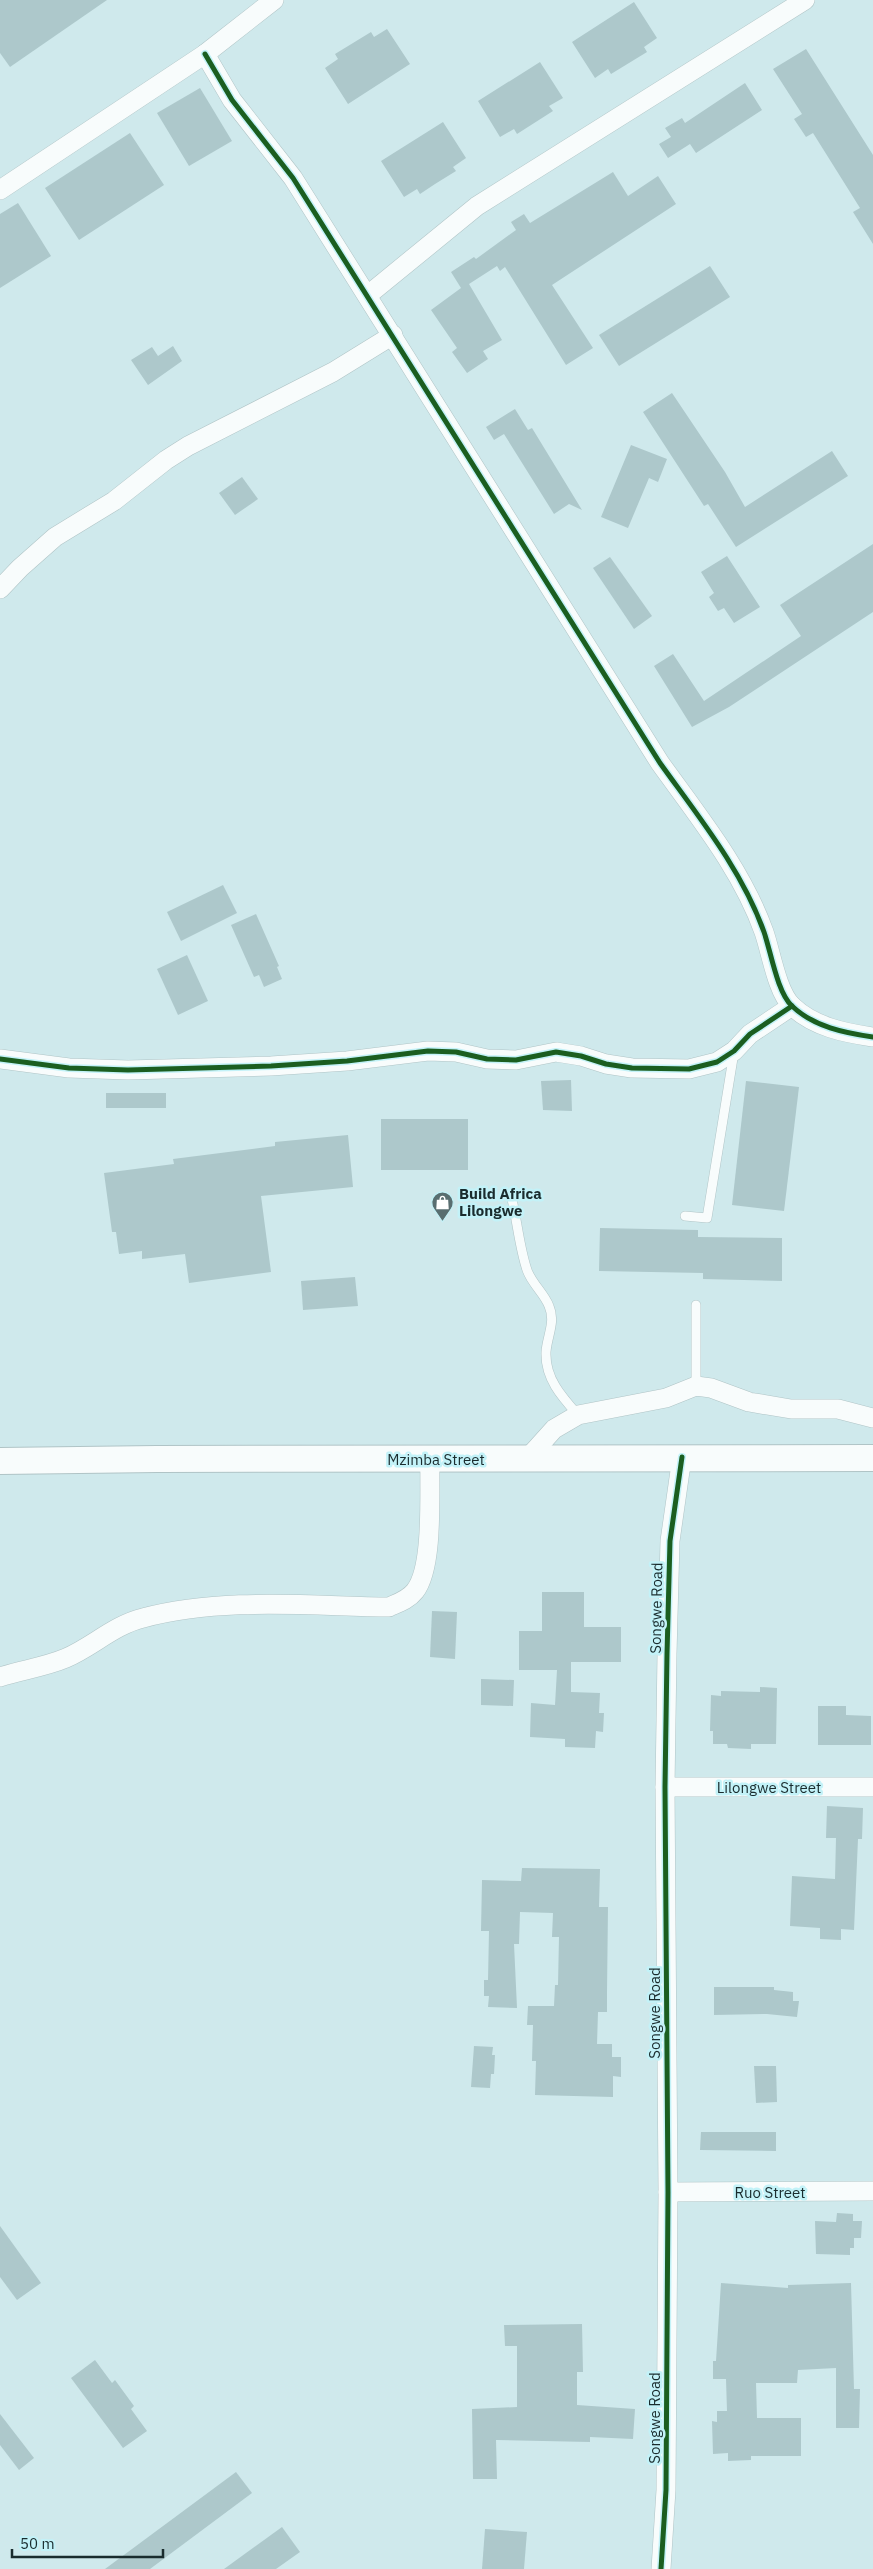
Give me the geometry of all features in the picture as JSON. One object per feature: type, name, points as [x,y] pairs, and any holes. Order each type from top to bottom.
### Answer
[{"type":"main road","name":"Mzimba Street","points":[[0,1461],[157,1459],[430,1460],[682,1457],[873,1458]]},
{"type":"street","points":[[0,190],[205,54],[274,0]]},
{"type":"street","points":[[368,295],[477,206],[805,0]]},
{"type":"street","points":[[205,54],[232,100],[293,178],[660,763],[725,854],[761,923],[774,959],[779,985],[792,1006],[816,1022],[846,1034],[873,1038]]},
{"type":"street","points":[[0,590],[20,568],[55,537],[120,497],[173,455],[333,372],[393,335]]},
{"type":"street","points":[[0,1059],[68,1068],[128,1070],[271,1066],[347,1061],[428,1051],[456,1052],[487,1059],[516,1060],[556,1052],[632,1068],[689,1068],[716,1062],[734,1051],[750,1034],[792,1006]]},
{"type":"street","points":[[527,1459],[554,1429],[578,1415],[666,1398],[696,1386],[711,1388],[749,1402],[791,1409],[838,1409],[873,1418]]},
{"type":"street","name":"Songwe Road","points":[[661,2569],[666,2490],[668,2192],[665,1788],[670,1541],[682,1457]]},
{"type":"street","points":[[0,1677],[64,1659],[140,1618],[181,1609],[230,1605],[389,1607],[403,1601],[414,1592],[422,1579],[426,1562],[430,1460]]},
{"type":"street","name":"Lilongwe Street","points":[[665,1788],[873,1787]]},
{"type":"street","name":"Ruo Street","points":[[668,2192],[873,2191]]},
{"type":"lane","points":[[685,1216],[707,1218],[734,1051]]},
{"type":"lane","points":[[511,1195],[527,1270],[536,1287],[550,1306],[552,1323],[546,1351],[548,1368],[556,1390],[578,1415]]},
{"type":"lane","points":[[696,1305],[696,1386]]},
{"type":"building","points":[[0,0],[107,0],[10,67],[0,53]]},
{"type":"building","points":[[634,2],[657,38],[644,47],[647,52],[611,74],[608,69],[595,78],[572,42]]},
{"type":"building","points":[[387,29],[410,64],[348,104],[325,68],[338,59],[335,54],[371,32],[374,37]]},
{"type":"building","points":[[806,49],[873,155],[873,244],[853,212],[860,208],[813,133],[806,137],[794,119],[802,114],[773,69]]},
{"type":"building","points":[[540,62],[563,98],[549,106],[553,111],[517,134],[514,129],[500,137],[478,101]]},
{"type":"building","points":[[745,83],[762,110],[696,153],[690,144],[668,158],[659,144],[671,137],[665,128],[682,118],[685,123]]},
{"type":"building","points":[[200,88],[232,141],[189,166],[157,113]]},
{"type":"building","points":[[443,122],[466,158],[453,167],[456,171],[420,194],[417,189],[404,197],[381,161]]},
{"type":"building","points":[[130,133],[164,185],[79,240],[45,188]]},
{"type":"building","points":[[613,172],[628,196],[658,176],[676,204],[552,285],[593,348],[566,365],[505,267],[500,271],[497,266],[469,284],[502,340],[483,351],[488,359],[467,373],[452,352],[457,348],[431,310],[461,288],[451,272],[474,257],[476,259],[516,230],[511,222],[524,214],[530,223]]},
{"type":"building","points":[[18,203],[51,256],[0,288],[0,214]]},
{"type":"building","points":[[710,266],[730,297],[619,366],[599,335]]},
{"type":"building","points":[[173,346],[182,361],[148,385],[131,360],[152,347],[158,356]]},
{"type":"building","points":[[672,393],[725,472],[745,507],[832,451],[848,476],[736,547],[708,504],[704,506],[643,412]]},
{"type":"building","points":[[515,409],[528,430],[532,428],[582,510],[569,504],[554,514],[504,434],[494,440],[486,427]]},
{"type":"building","points":[[631,445],[667,459],[658,482],[649,478],[628,528],[601,517]]},
{"type":"building","points":[[242,477],[258,499],[235,515],[219,493]]},
{"type":"building","points":[[873,544],[873,612],[729,707],[692,727],[654,666],[673,654],[704,701],[801,636],[780,605]]},
{"type":"building","points":[[727,556],[760,607],[734,623],[724,608],[718,611],[709,597],[714,593],[701,572]]},
{"type":"building","points":[[610,557],[652,616],[634,629],[593,568]]},
{"type":"building","points":[[223,885],[237,913],[181,941],[167,912]]},
{"type":"building","points":[[256,914],[279,966],[277,967],[282,979],[264,987],[259,975],[254,977],[231,925]]},
{"type":"building","points":[[187,955],[208,1001],[178,1015],[157,969]]},
{"type":"building","points":[[571,1080],[572,1111],[543,1110],[541,1081]]},
{"type":"building","points":[[746,1081],[799,1087],[784,1211],[732,1205]]},
{"type":"building","points":[[106,1093],[166,1093],[166,1108],[106,1108]]},
{"type":"building","points":[[381,1119],[468,1119],[468,1170],[381,1170]]},
{"type":"building","points":[[348,1135],[353,1187],[261,1196],[271,1272],[189,1283],[185,1254],[142,1259],[142,1251],[119,1254],[116,1232],[112,1232],[104,1173],[174,1164],[173,1159],[275,1146],[275,1142]]},
{"type":"building","points":[[600,1228],[698,1230],[698,1237],[782,1238],[782,1281],[703,1279],[703,1273],[599,1271]]},
{"type":"building","points":[[355,1277],[358,1306],[303,1310],[301,1281]]},
{"type":"building","points":[[542,1592],[584,1592],[584,1627],[621,1627],[621,1662],[571,1662],[571,1692],[600,1693],[599,1713],[604,1713],[603,1732],[596,1731],[595,1748],[565,1747],[565,1739],[530,1737],[531,1703],[555,1705],[557,1670],[519,1670],[519,1631],[542,1631]]},
{"type":"building","points":[[432,1611],[457,1612],[455,1659],[430,1657]]},
{"type":"building","points":[[481,1679],[514,1680],[513,1706],[481,1705]]},
{"type":"building","points":[[760,1687],[777,1688],[776,1744],[751,1744],[751,1749],[728,1748],[727,1744],[713,1744],[713,1731],[710,1731],[711,1695],[721,1696],[721,1691],[760,1692]]},
{"type":"building","points":[[818,1706],[846,1706],[846,1715],[871,1716],[871,1745],[818,1745]]},
{"type":"building","points":[[827,1806],[863,1808],[862,1839],[858,1839],[854,1930],[841,1929],[841,1940],[820,1939],[820,1928],[790,1926],[792,1876],[835,1879],[836,1838],[826,1838]]},
{"type":"building","points":[[522,1868],[600,1869],[599,1907],[608,1907],[607,2012],[598,2012],[597,2044],[612,2044],[612,2057],[621,2057],[621,2077],[613,2076],[613,2097],[535,2095],[536,2061],[532,2061],[533,2025],[527,2025],[528,2006],[554,2006],[555,1985],[558,1985],[559,1937],[552,1937],[553,1913],[520,1912],[519,1944],[514,1944],[517,2008],[488,2007],[489,1996],[484,1996],[484,1980],[488,1980],[489,1931],[481,1931],[482,1880],[521,1881]]},
{"type":"building","points":[[714,1987],[774,1987],[774,1990],[793,1992],[793,2001],[799,2001],[797,2017],[767,2014],[714,2015]]},
{"type":"building","points":[[474,2046],[493,2047],[492,2055],[495,2055],[494,2074],[491,2074],[490,2088],[471,2087]]},
{"type":"building","points":[[754,2066],[776,2066],[777,2102],[756,2103]]},
{"type":"building","points":[[701,2132],[776,2132],[776,2151],[700,2150]]},
{"type":"building","points":[[837,2213],[853,2214],[853,2221],[862,2221],[861,2238],[854,2238],[854,2248],[850,2248],[850,2255],[816,2254],[815,2221],[836,2222]]},
{"type":"building","points":[[0,2226],[41,2283],[17,2300],[0,2277]]},
{"type":"building","points":[[721,2283],[788,2288],[788,2285],[851,2283],[854,2389],[860,2389],[859,2428],[836,2428],[836,2368],[798,2370],[797,2383],[756,2383],[757,2418],[801,2418],[801,2456],[751,2456],[751,2460],[728,2461],[728,2453],[713,2454],[712,2421],[717,2422],[717,2411],[727,2411],[726,2379],[713,2379]]},
{"type":"building","points":[[582,2324],[583,2372],[577,2372],[577,2405],[635,2409],[633,2439],[590,2437],[590,2442],[496,2440],[497,2479],[473,2479],[472,2409],[517,2407],[517,2346],[505,2346],[504,2325]]},
{"type":"building","points":[[95,2360],[112,2383],[115,2380],[134,2406],[131,2409],[147,2431],[123,2448],[71,2378]]},
{"type":"building","points":[[0,2414],[34,2458],[19,2470],[0,2445]]},
{"type":"building","points":[[236,2472],[252,2493],[150,2569],[105,2569]]},
{"type":"building","points":[[282,2527],[300,2552],[276,2569],[224,2569]]},
{"type":"building","points":[[485,2529],[527,2532],[524,2569],[482,2569]]},
{"type":"cycle path","points":[[205,54],[232,100],[293,178],[660,763],[704,823],[731,865],[755,909],[764,932],[778,982],[787,1000],[801,1013],[820,1024],[841,1031],[873,1037]]},
{"type":"cycle path","points":[[0,1059],[69,1068],[128,1070],[271,1066],[347,1061],[428,1051],[456,1052],[487,1059],[516,1060],[556,1052],[632,1068],[689,1069],[717,1062],[734,1051],[750,1034],[792,1006]]},
{"type":"cycle path","points":[[661,2569],[666,2490],[668,2192],[665,1787],[667,1654],[670,1541],[682,1457]]},
{"type":"place","name":"Build Africa Lilongwe","points":[[443,1221]]}]
